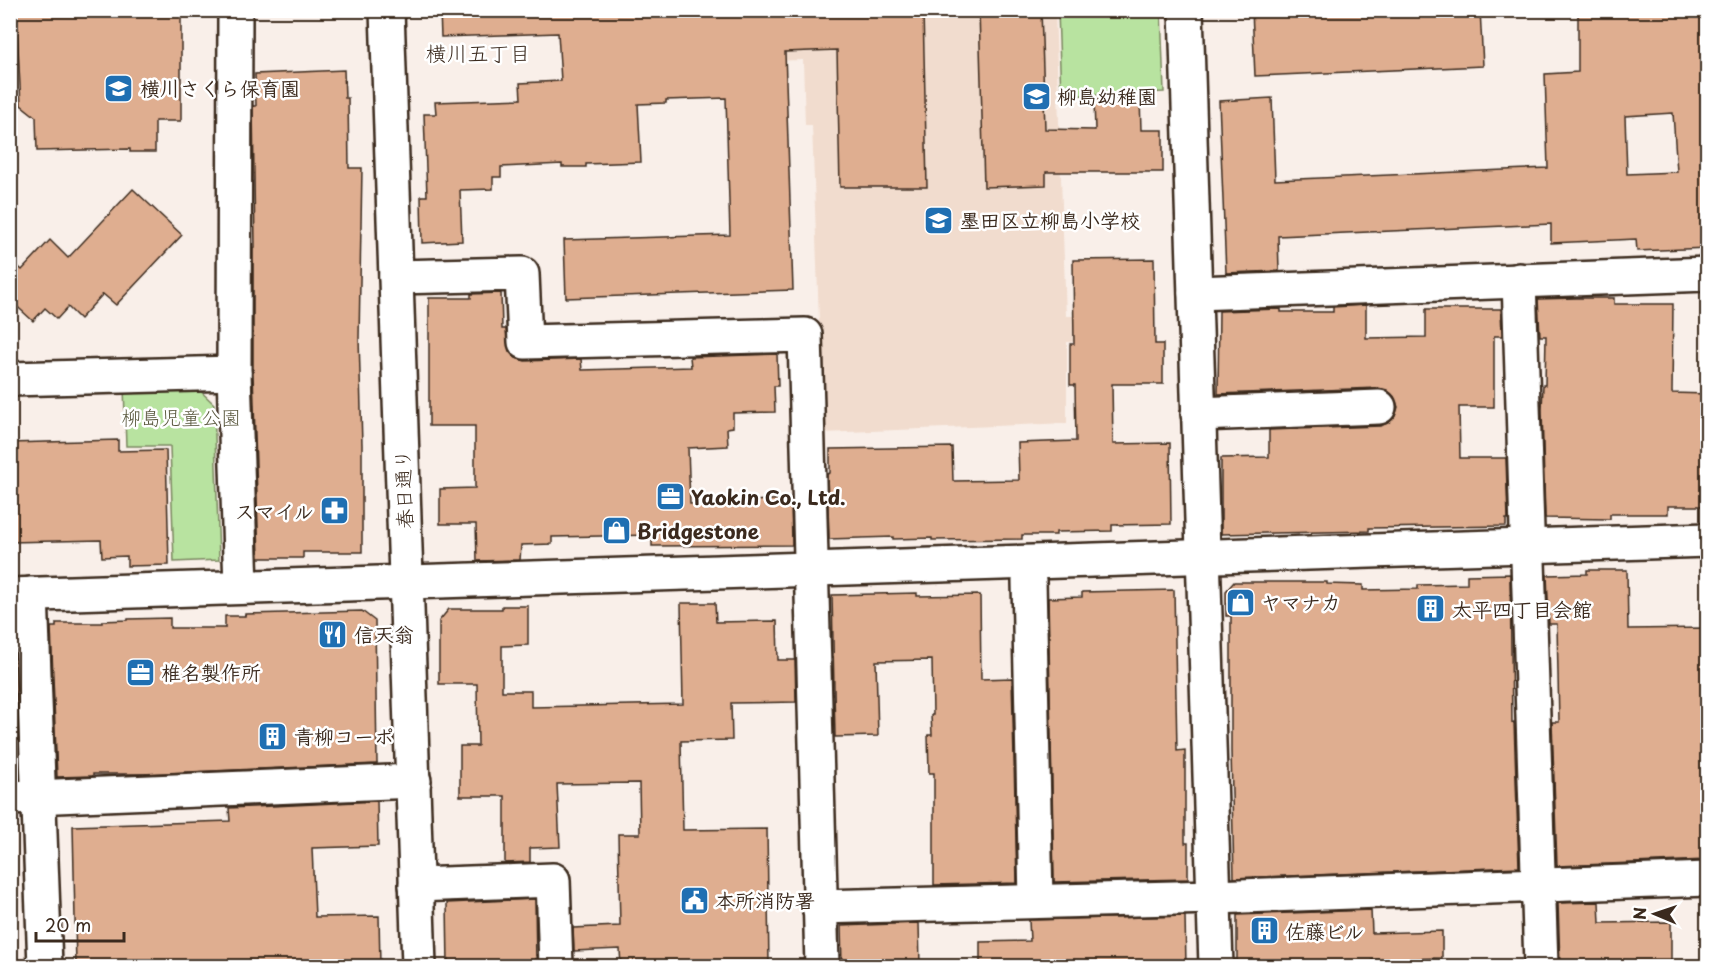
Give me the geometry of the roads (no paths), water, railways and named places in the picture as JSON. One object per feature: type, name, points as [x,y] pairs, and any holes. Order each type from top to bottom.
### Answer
[{"type":"street","points":[[235,10],[234,373],[241,587]]},
{"type":"street","name":"春日通り","points":[[387,10],[419,966]]},
{"type":"street","points":[[1186,10],[1216,966]]},
{"type":"street","points":[[396,277],[522,274],[525,342],[805,336],[822,966]]},
{"type":"street","points":[[1195,293],[1707,274]]},
{"type":"street","points":[[1519,280],[1541,966]]},
{"type":"street","points":[[10,379],[234,373]]},
{"type":"street","points":[[1198,414],[1379,407]]},
{"type":"street","points":[[45,966],[24,797],[21,594],[1707,540]]},
{"type":"street","points":[[1029,581],[1036,901]]},
{"type":"street","points":[[24,797],[414,781]]},
{"type":"street","points":[[819,906],[1214,897],[1707,879]]},
{"type":"street","points":[[417,885],[553,880],[556,966]]},
{"type":"place","name":"横川さくら保育園","points":[[119,88]]},
{"type":"place","name":"柳島幼稚園","points":[[1036,96]]},
{"type":"place","name":"墨田区立柳島小学校","points":[[939,220]]},
{"type":"place","name":"Yaokin Co., Ltd.","points":[[670,497]]},
{"type":"place","name":"スマイル","points":[[335,511]]},
{"type":"place","name":"Bridgestone","points":[[616,531]]},
{"type":"place","name":"ヤマナカ","points":[[1240,602]]},
{"type":"place","name":"太平四丁目会館","points":[[1431,609]]},
{"type":"place","name":"信天翁","points":[[333,634]]},
{"type":"place","name":"椎名製作所","points":[[140,672]]},
{"type":"place","name":"青柳コーポ","points":[[273,736]]},
{"type":"place","name":"本所消防署","points":[[694,900]]},
{"type":"place","name":"佐藤ビル","points":[[1264,931]]},
{"type":"district","name":"横川五丁目","points":[[478,52]]},
{"type":"park label","name":"柳島児童公園","points":[[181,417]]}]
